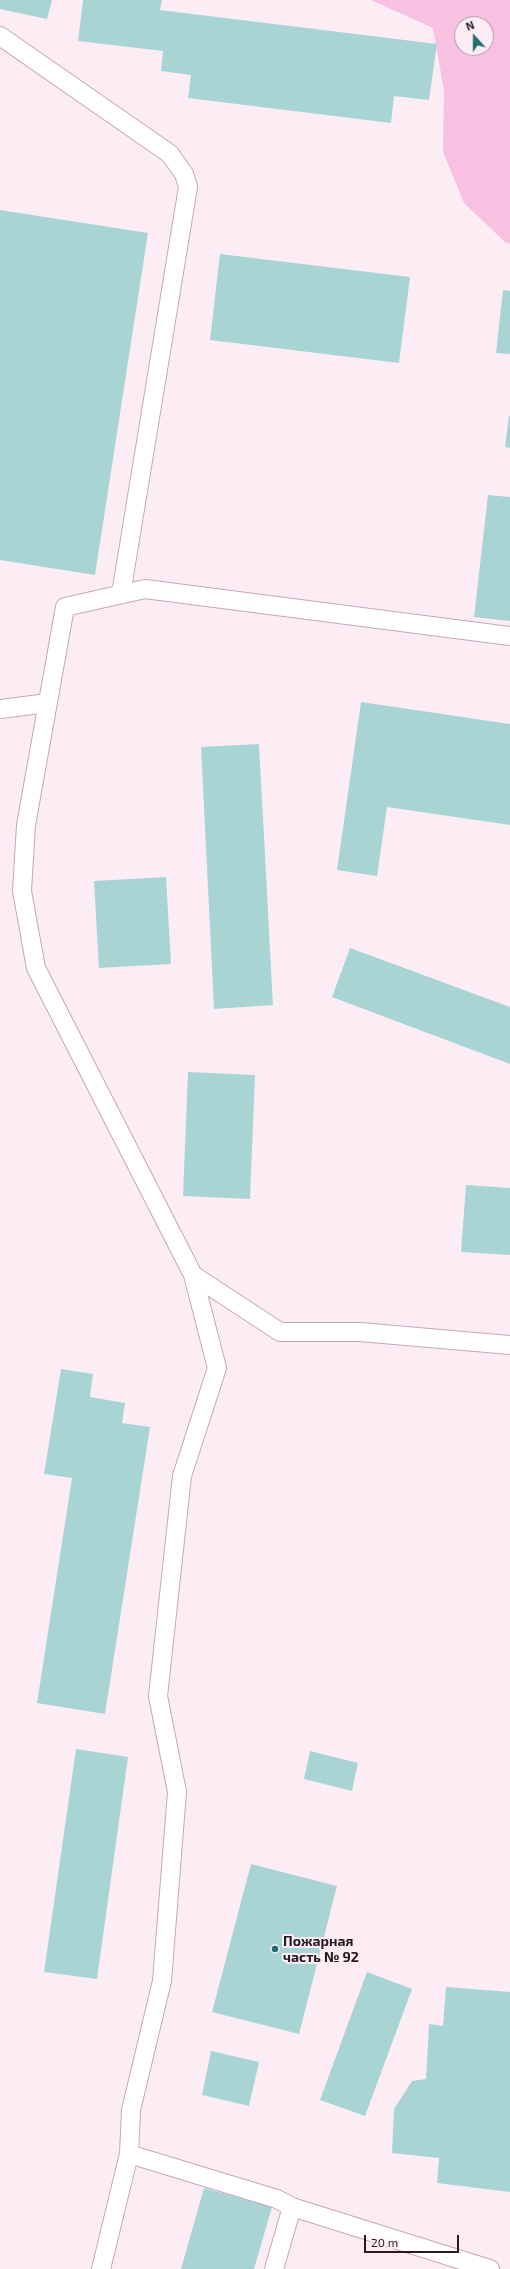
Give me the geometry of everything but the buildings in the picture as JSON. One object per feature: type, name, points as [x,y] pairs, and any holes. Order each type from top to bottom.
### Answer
[{"type":"lane","points":[[0,36],[170,154],[184,174],[188,187],[121,594]]},
{"type":"lane","points":[[101,2269],[129,2154],[131,2110],[162,1981],[177,1792],[158,1696],[182,1476],[217,1368],[194,1275],[36,968],[22,891],[26,825],[65,607],[145,589],[510,636]]},
{"type":"lane","points":[[0,709],[48,703]]},
{"type":"lane","points":[[194,1275],[280,1332],[360,1332],[510,1345]]},
{"type":"lane","points":[[129,2154],[277,2199],[292,2207],[490,2269]]},
{"type":"lane","points":[[274,2269],[292,2207]]},
{"type":"shaded area","points":[[371,0],[510,0],[510,244],[505,242],[464,203],[443,152],[444,91],[433,28]]},
{"type":"place","name":"Пожарная часть № 92","points":[[275,1949]]}]
